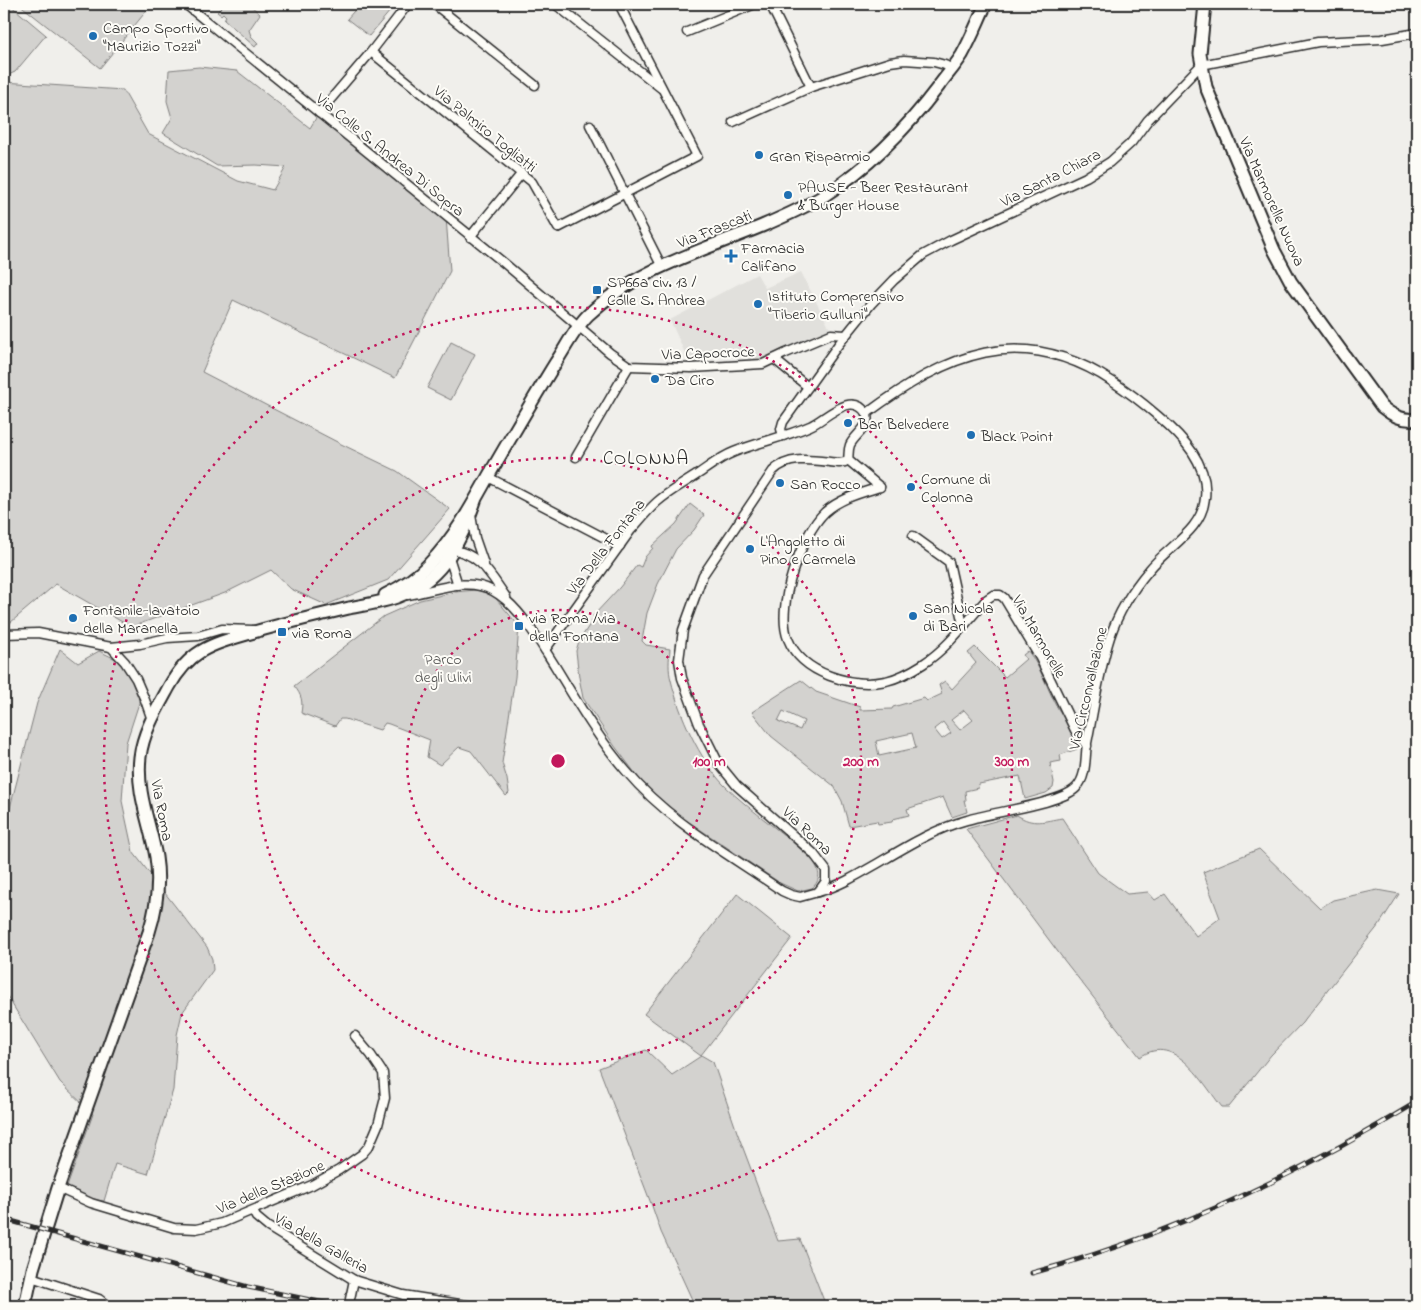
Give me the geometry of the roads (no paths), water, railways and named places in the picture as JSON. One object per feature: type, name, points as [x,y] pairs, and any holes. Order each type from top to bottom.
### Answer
[{"type":"street","name":"Via Colle S. Andrea Di Sopra","points":[[185,4],[579,326]]},
{"type":"street","points":[[319,113],[371,52],[408,4]]},
{"type":"street","points":[[434,4],[535,85]]},
{"type":"street","points":[[555,4],[664,91]]},
{"type":"street","points":[[619,4],[697,156],[625,194]]},
{"type":"street","points":[[687,32],[755,4]]},
{"type":"street","points":[[770,4],[811,87]]},
{"type":"street","name":"Via Frascati","points":[[475,501],[539,389],[579,326],[587,317],[625,286],[662,267],[763,225],[824,196],[858,171],[911,121],[952,69],[965,48],[986,4]]},
{"type":"street","name":"Via Marmorelle Nuova","points":[[1205,4],[1200,46],[1201,65],[1211,101],[1274,250],[1291,282],[1382,407],[1395,416],[1417,419]]},
{"type":"street","points":[[1201,65],[1318,42],[1382,39],[1417,33]]},
{"type":"street","name":"Via Palmiro Togliatti","points":[[371,52],[532,182],[558,228],[625,194]]},
{"type":"street","points":[[733,122],[811,87],[894,61],[934,62],[952,69]]},
{"type":"street","name":"Via Santa Chiara","points":[[784,436],[781,429],[782,424],[845,335],[877,298],[923,255],[1086,177],[1110,162],[1131,143],[1148,120],[1201,65]]},
{"type":"street","points":[[590,125],[662,267]]},
{"type":"street","points":[[470,237],[522,173]]},
{"type":"street","points":[[576,457],[629,366],[610,353],[579,326]]},
{"type":"street","name":"Via Capocroce","points":[[629,366],[655,368],[763,364],[831,334],[845,335]]},
{"type":"street","name":"Via Circonvallazione","points":[[818,892],[847,881],[946,827],[1044,802],[1067,794],[1076,788],[1082,780],[1087,746],[1107,650],[1116,622],[1148,571],[1188,533],[1202,513],[1205,502],[1204,474],[1198,460],[1170,426],[1114,382],[1075,362],[1036,350],[1002,350],[980,354],[952,363],[916,379],[865,412]]},
{"type":"street","points":[[774,359],[808,387]]},
{"type":"street","name":"Via Della Fontana","points":[[545,650],[644,514],[658,501],[728,455],[814,424],[848,404],[857,405],[865,412]]},
{"type":"street","points":[[865,412],[867,423],[851,444],[848,460],[880,487],[842,500],[826,512],[815,524],[797,562],[787,594],[784,617],[788,639],[799,656],[814,667],[834,677],[850,681],[869,682],[886,681],[904,674],[923,664],[939,652],[963,625],[949,562],[913,536]]},
{"type":"street","name":"Via Roma","points":[[818,892],[824,884],[827,875],[819,860],[736,786],[716,760],[694,713],[682,678],[679,660],[681,638],[696,589],[708,565],[773,471],[780,465],[788,462],[806,460],[839,463],[848,460]]},
{"type":"street","points":[[488,477],[620,546]]},
{"type":"street","points":[[356,607],[380,598],[403,586],[449,551],[475,501]]},
{"type":"street","name":"Via Roma","points":[[25,1306],[31,1276],[58,1188],[149,932],[157,902],[156,862],[142,803],[139,778],[142,748],[152,720],[178,672],[189,660],[215,644],[260,630],[394,598],[413,590],[435,573],[463,534],[475,501]]},
{"type":"street","points":[[471,512],[474,538],[486,568]]},
{"type":"street","points":[[449,551],[472,555],[486,568],[545,650],[609,750],[658,805],[677,821],[787,893],[800,897],[818,892]]},
{"type":"street","points":[[449,551],[458,585]]},
{"type":"street","points":[[394,598],[472,584],[488,588],[512,605]]},
{"type":"street","name":"Via Marmorelle","points":[[963,625],[987,599],[996,594],[1004,598],[1040,658],[1072,724],[1087,746]]},
{"type":"street","points":[[4,634],[38,633],[111,647],[140,644],[167,638],[198,636],[222,629],[260,630]]},
{"type":"street","points":[[111,647],[125,662],[136,679],[152,720]]},
{"type":"street","name":"Via della Stazione","points":[[58,1188],[91,1204],[174,1228],[196,1229],[222,1223],[312,1185],[352,1162],[369,1146],[378,1125],[386,1090],[380,1068],[355,1036]]},
{"type":"street","name":"Via della Galleria","points":[[253,1211],[256,1217],[268,1227],[354,1280],[403,1295],[472,1306]]},
{"type":"street","points":[[31,1276],[99,1299],[108,1306]]},
{"type":"street","points":[[350,1299],[354,1280]]},
{"type":"railway","points":[[1032,1273],[1133,1241],[1230,1201],[1325,1155],[1417,1102]]},
{"type":"railway","points":[[4,1219],[248,1287],[339,1306]]},
{"type":"place","name":"Campo Sportivo \"Maurizio Tozzi\"","points":[[93,36]]},
{"type":"place","name":"Gran Risparmio","points":[[759,155]]},
{"type":"place","name":"PAUSE - Beer Restaurant & Burger House","points":[[788,195]]},
{"type":"place","name":"Farmacia Califano","points":[[731,256]]},
{"type":"place","name":"SP66a civ. 13 / Colle S. Andrea","points":[[597,290]]},
{"type":"place","name":"Istituto Comprensivo \"Tiberio Gulluni\"","points":[[758,304]]},
{"type":"place","name":"Da Ciro","points":[[655,379]]},
{"type":"place","name":"Bar Belvedere","points":[[848,423]]},
{"type":"place","name":"Black Point","points":[[971,435]]},
{"type":"place","name":"San Rocco","points":[[780,483]]},
{"type":"place","name":"Comune di Colonna","points":[[911,487]]},
{"type":"place","name":"L'Angoletto di Pino e Carmela","points":[[750,549]]},
{"type":"place","name":"San Nicola di Bari","points":[[913,616]]},
{"type":"place","name":"Fontanile-lavatoio della Maranella","points":[[73,618]]},
{"type":"place","name":"via Roma /via della Fontana","points":[[519,626]]},
{"type":"place","name":"via Roma","points":[[282,632]]},
{"type":"district","name":"COLONNA","points":[[646,457]]},
{"type":"park label","name":"Parco degli Ulivi","points":[[443,667]]}]
